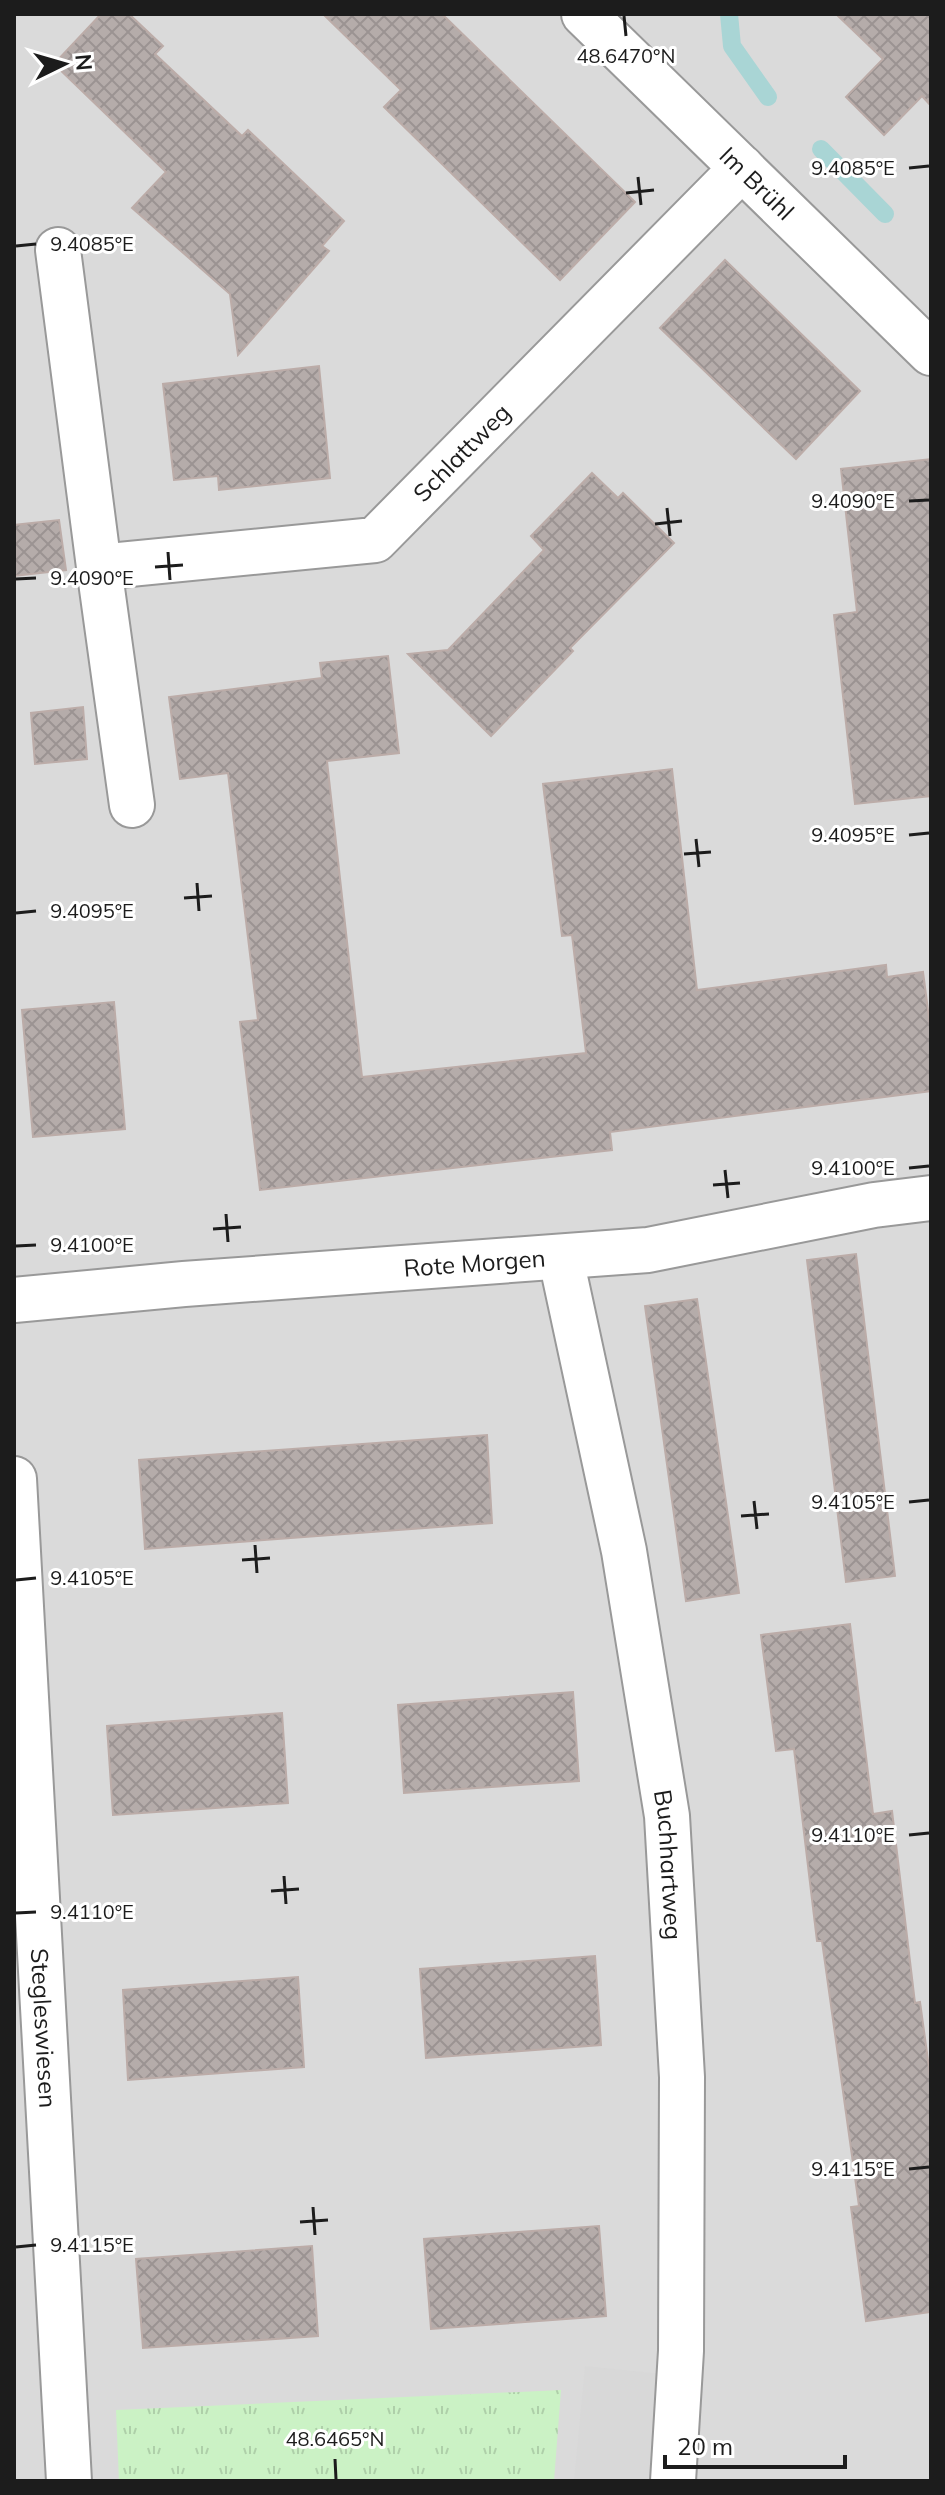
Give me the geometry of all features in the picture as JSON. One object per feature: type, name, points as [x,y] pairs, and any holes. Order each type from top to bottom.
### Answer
[{"type":"street","name":"Im Brühl","points":[[584,14],[931,353]]},
{"type":"street","name":"Schlattweg","points":[[99,567],[375,540],[742,168]]},
{"type":"street","points":[[58,250],[132,805]]},
{"type":"street","name":"Rote Morgen","points":[[14,1300],[184,1284],[561,1259],[648,1250],[874,1205],[931,1198]]},
{"type":"street","name":"Buchhartweg","points":[[561,1259],[624,1551],[667,1816],[682,2077],[681,2351],[673,2481]]},
{"type":"street","name":"Stegleswiesen","points":[[14,1479],[69,2481]]},
{"type":"shaded area","points":[[14,14],[931,14],[931,2481],[14,2481]]},
{"type":"shaded area","points":[[585,2366],[672,2375],[661,2481],[574,2481]]},
{"type":"green space","points":[[561,2390],[554,2481],[119,2481],[116,2410]]},
{"type":"building","points":[[101,14],[129,14],[163,46],[155,54],[242,136],[248,130],[344,221],[322,246],[329,251],[238,355],[230,294],[132,208],[166,172],[54,64]]},
{"type":"building","points":[[323,14],[442,14],[635,202],[560,280],[384,107],[401,90]]},
{"type":"building","points":[[836,14],[931,14],[931,106],[922,96],[884,135],[846,97],[883,59]]},
{"type":"building","points":[[725,260],[860,391],[796,459],[660,328]]},
{"type":"building","points":[[319,366],[330,478],[219,490],[218,476],[174,480],[163,384]]},
{"type":"building","points":[[931,459],[931,796],[855,804],[834,615],[857,612],[841,469]]},
{"type":"building","points":[[592,473],[618,498],[623,493],[674,543],[570,648],[573,651],[491,736],[408,654],[448,650],[544,550],[531,536]]},
{"type":"building","points":[[59,520],[66,570],[14,576],[14,525]]},
{"type":"building","points":[[388,656],[399,753],[327,761],[362,1077],[586,1053],[572,935],[562,936],[543,784],[672,769],[697,990],[886,965],[887,977],[923,972],[931,1033],[931,1091],[610,1132],[612,1150],[260,1190],[240,1022],[258,1020],[228,773],[180,779],[169,697],[322,678],[320,663]]},
{"type":"building","points":[[83,707],[87,759],[35,764],[31,713]]},
{"type":"building","points":[[114,1002],[125,1129],[33,1137],[22,1010]]},
{"type":"building","points":[[856,1254],[895,1576],[846,1582],[807,1260]]},
{"type":"building","points":[[697,1299],[739,1593],[686,1601],[645,1306]]},
{"type":"building","points":[[487,1435],[492,1523],[145,1549],[139,1460]]},
{"type":"building","points":[[850,1624],[873,1814],[892,1811],[915,2003],[920,2002],[931,2082],[931,2312],[866,2321],[851,2207],[859,2206],[822,1941],[817,1941],[794,1749],[776,1751],[761,1635]]},
{"type":"building","points":[[573,1692],[579,1781],[404,1793],[398,1705]]},
{"type":"building","points":[[282,1713],[288,1803],[113,1815],[107,1726]]},
{"type":"building","points":[[595,1956],[601,2045],[426,2058],[420,1969]]},
{"type":"building","points":[[298,1977],[304,2067],[128,2080],[123,1990]]},
{"type":"building","points":[[599,2226],[606,2316],[431,2329],[424,2239]]},
{"type":"building","points":[[312,2246],[318,2336],[143,2348],[136,2259]]},
{"type":"waterway","points":[[729,14],[732,46],[768,97]]},
{"type":"waterway","points":[[821,149],[885,214]]}]
